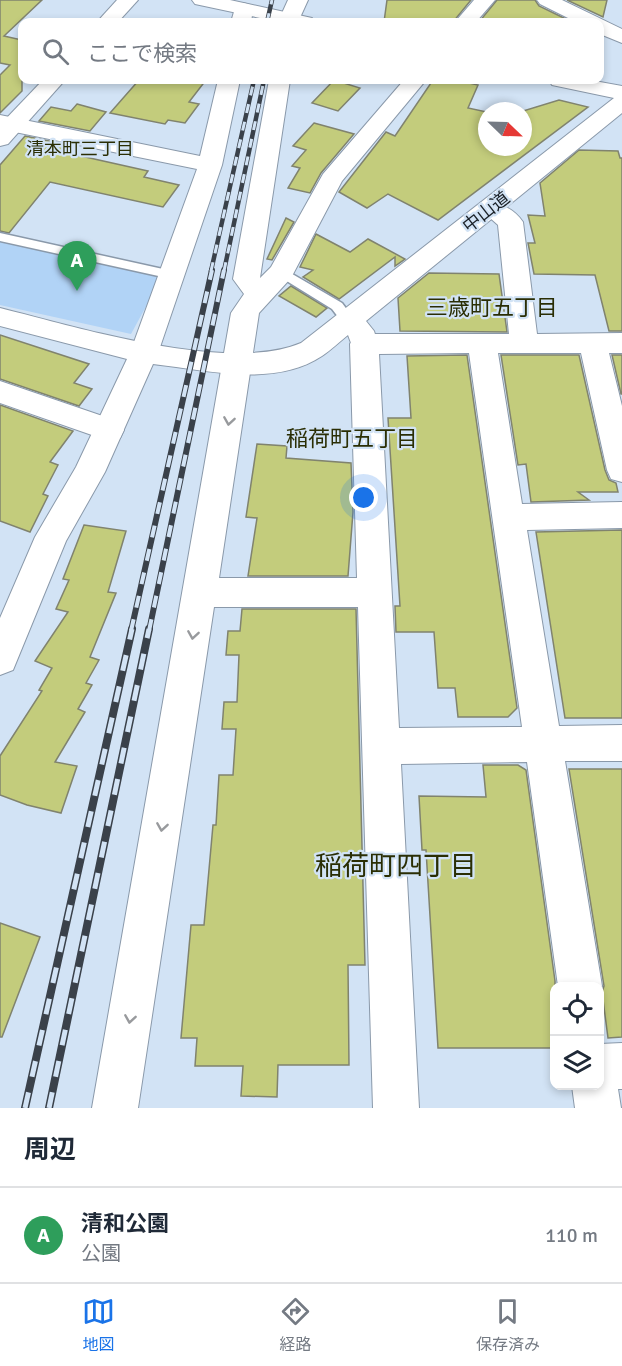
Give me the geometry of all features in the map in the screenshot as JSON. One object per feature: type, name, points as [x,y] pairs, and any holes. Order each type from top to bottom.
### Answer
[{"type":"street","points":[[111,18],[128,0]]},
{"type":"street","points":[[202,0],[280,18]]},
{"type":"street","points":[[295,18],[298,0]]},
{"type":"street","points":[[469,18],[485,0]]},
{"type":"street","points":[[548,0],[583,18]]},
{"type":"street","points":[[604,29],[622,38]]},
{"type":"street","points":[[4,128],[50,84]]},
{"type":"street","points":[[0,659],[51,537],[89,472],[144,353],[210,165],[227,84]]},
{"type":"street","points":[[258,294],[246,279],[278,84]]},
{"type":"street","points":[[115,1108],[245,313],[258,294],[271,285],[282,272],[331,179],[413,84]]},
{"type":"street","points":[[579,84],[622,93]]},
{"type":"street","name":"中山道","points":[[0,317],[144,353],[238,364],[288,360],[356,332],[492,208],[622,102]]},
{"type":"street","points":[[4,128],[210,165]]},
{"type":"street","points":[[492,208],[510,222],[524,344]]},
{"type":"street","points":[[396,1108],[374,593],[356,332],[482,344],[608,343],[622,470]]},
{"type":"street","points":[[482,344],[579,982]]},
{"type":"street","points":[[0,392],[109,430]]},
{"type":"street","points":[[509,517],[622,515]]},
{"type":"street","points":[[201,592],[374,593]]},
{"type":"street","points":[[381,746],[622,744]]},
{"type":"street","points":[[604,1066],[622,1066]]},
{"type":"street","points":[[596,1090],[598,1108]]},
{"type":"lane","points":[[0,237],[172,275]]},
{"type":"lane","points":[[282,272],[337,306],[356,332]]},
{"type":"shaded area","points":[[0,242],[162,277],[131,334],[0,305]]},
{"type":"building","points":[[0,0],[42,0],[23,18],[18,18],[18,23],[4,36],[18,39],[18,84],[22,84],[22,91],[0,113],[0,75],[10,65],[0,63]]},
{"type":"building","points":[[387,0],[471,0],[456,18],[385,18]]},
{"type":"building","points":[[497,0],[535,0],[539,6],[564,18],[482,18]]},
{"type":"building","points":[[567,0],[607,0],[603,17]]},
{"type":"building","points":[[135,84],[203,84],[189,102],[199,104],[185,123],[168,120],[165,124],[110,113]]},
{"type":"building","points":[[330,84],[347,84],[360,88],[338,111],[312,103]]},
{"type":"building","points":[[430,84],[474,84],[478,85],[468,108],[478,110],[478,156],[523,156],[438,220],[388,194],[367,208],[339,192],[386,132],[395,136]]},
{"type":"building","points":[[559,100],[588,107],[532,149],[532,108]]},
{"type":"building","points":[[77,104],[106,112],[90,131],[39,121],[51,107],[71,111]]},
{"type":"building","points":[[314,123],[354,134],[321,173],[310,193],[288,188],[300,168],[292,166],[306,150],[293,146]]},
{"type":"building","points":[[25,136],[78,147],[72,154],[148,171],[144,177],[179,185],[163,207],[50,182],[9,233],[0,231],[0,165]]},
{"type":"building","points":[[579,150],[618,151],[622,158],[622,331],[609,331],[595,275],[534,274],[528,243],[535,243],[528,215],[545,216],[540,183]]},
{"type":"building","points":[[286,218],[294,222],[272,260],[267,259]]},
{"type":"building","points":[[316,234],[350,252],[368,239],[405,259],[395,266],[395,257],[339,299],[303,277],[313,270],[300,267]]},
{"type":"building","points":[[429,273],[499,274],[507,332],[400,331],[398,298]]},
{"type":"building","points":[[291,286],[327,308],[316,317],[279,296]]},
{"type":"building","points":[[0,335],[89,364],[74,383],[92,389],[79,406],[0,379]]},
{"type":"building","points":[[467,355],[517,708],[508,717],[458,717],[455,688],[438,688],[434,632],[396,632],[395,606],[400,606],[388,418],[411,418],[407,356]]},
{"type":"building","points":[[501,355],[579,355],[605,470],[609,480],[616,483],[618,492],[578,492],[589,500],[531,502],[526,464],[518,465]]},
{"type":"building","points":[[612,355],[622,355],[622,394],[621,394]]},
{"type":"building","points":[[0,405],[73,431],[50,462],[58,465],[43,494],[48,496],[30,532],[0,521]]},
{"type":"building","points":[[257,444],[287,446],[286,458],[351,463],[353,512],[348,576],[248,576],[257,518],[246,517]]},
{"type":"building","points":[[84,525],[126,531],[108,592],[116,593],[90,657],[99,660],[86,683],[92,685],[78,709],[85,712],[55,762],[77,766],[61,813],[27,805],[0,795],[0,756],[42,691],[39,690],[52,668],[35,661],[68,612],[56,609],[69,580],[63,579]]},
{"type":"building","points":[[622,530],[622,718],[565,718],[536,532]]},
{"type":"building","points":[[242,609],[356,609],[365,965],[348,965],[349,1065],[278,1065],[277,1097],[241,1096],[243,1066],[195,1066],[197,1038],[181,1038],[191,925],[204,925],[213,825],[216,825],[219,775],[233,775],[236,729],[222,729],[224,702],[237,702],[239,655],[226,655],[228,631],[240,631]]},
{"type":"building","points":[[483,765],[518,765],[526,770],[555,981],[550,982],[550,1048],[438,1048],[426,850],[422,850],[419,796],[486,797]]},
{"type":"building","points":[[569,769],[622,769],[622,1037],[608,1038],[603,982]]},
{"type":"building","points":[[0,923],[40,937],[2,1037],[0,1037]]},
{"type":"railway","points":[[268,18],[272,0]]},
{"type":"railway","points":[[211,271],[253,84]]},
{"type":"railway","points":[[224,271],[263,84]]},
{"type":"railway","points":[[131,631],[212,270]]},
{"type":"railway","points":[[149,631],[224,270]]},
{"type":"railway","points":[[25,1108],[132,629]]},
{"type":"railway","points":[[49,1108],[149,629]]},
{"type":"place","name":"清和公園","points":[[77,291]]},
{"type":"district","name":"清本町三丁目","points":[[80,149]]},
{"type":"district","name":"三歳町五丁目","points":[[492,307]]},
{"type":"district","name":"稲荷町五丁目","points":[[352,438]]},
{"type":"district","name":"稲荷町四丁目","points":[[396,866]]}]
